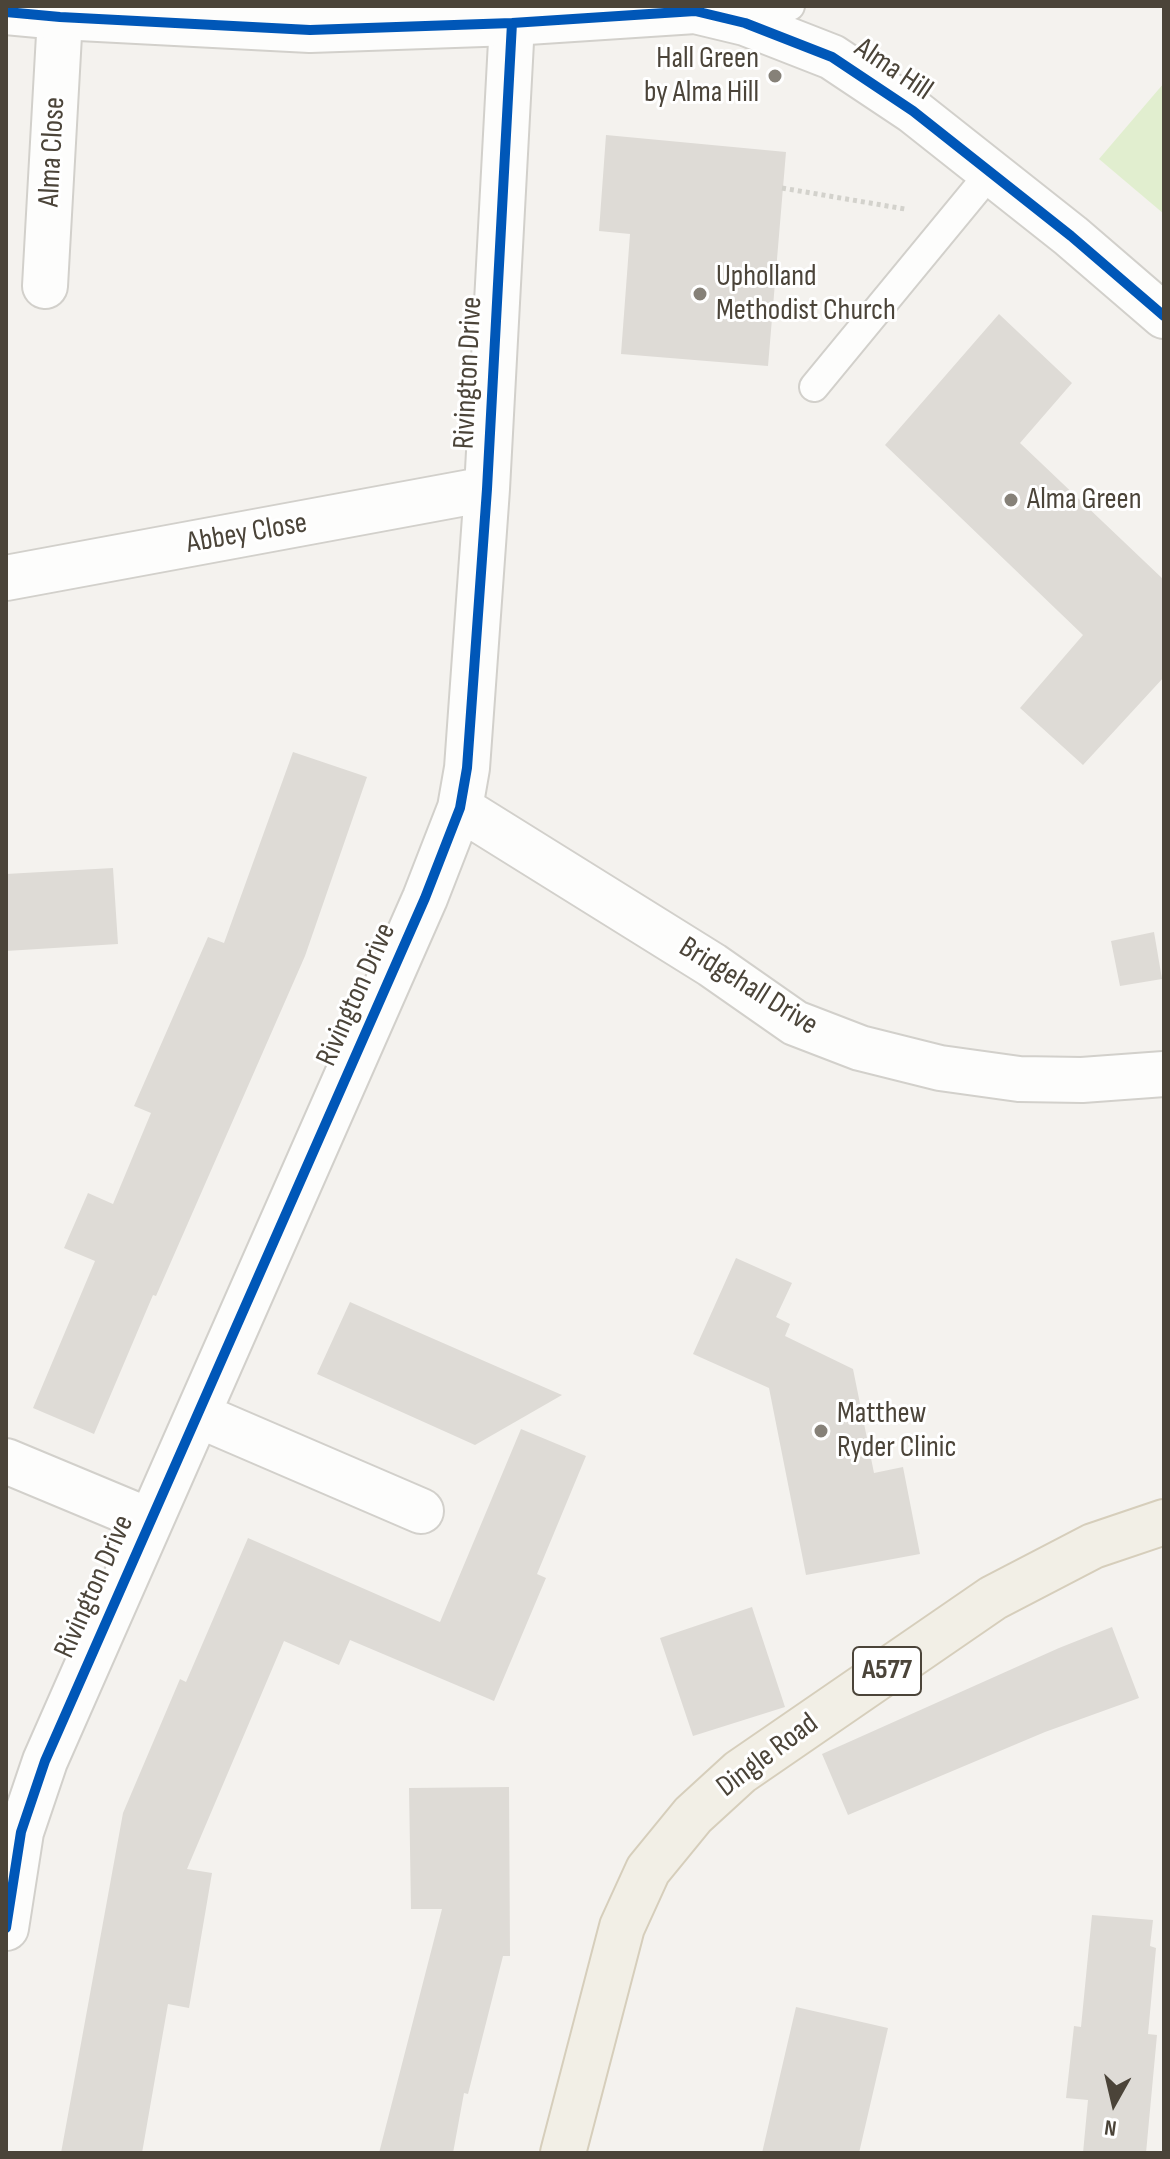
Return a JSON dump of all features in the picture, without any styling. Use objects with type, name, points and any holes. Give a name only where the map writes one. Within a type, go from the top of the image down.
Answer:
[{"type":"main road","name":"Dingle Road","points":[[563,2153],[622,1927],[648,1870],[693,1815],[740,1772],[993,1598],[1093,1546],[1164,1522]]},
{"type":"street","name":"Alma Hill","points":[[6,12],[60,17],[512,23],[695,11],[745,23],[832,57],[913,111],[1071,236],[1164,316]]},
{"type":"street","name":"Alma Close","points":[[45,286],[60,17]]},
{"type":"street","name":"Rivington Drive","points":[[6,1928],[21,1832],[45,1761],[425,898],[460,808],[467,768],[487,489],[512,23]]},
{"type":"street","name":"Abbey Close","points":[[6,578],[487,489]]},
{"type":"street","name":"Bridgehall Drive","points":[[460,808],[712,965],[795,1023],[860,1048],[940,1068],[1019,1079],[1082,1080],[1164,1074]]},
{"type":"street","points":[[198,1415],[422,1509]]},
{"type":"street","points":[[6,1461],[150,1521]]},
{"type":"lane","points":[[745,23],[790,6]]},
{"type":"lane","points":[[814,387],[991,172]]},
{"type":"path","points":[[782,188],[953,217]]},
{"type":"green space","points":[[1164,83],[1164,214],[1099,159]]},
{"type":"building","name":"Upholland Methodist Church","points":[[606,135],[786,152],[768,366],[621,354],[630,234],[599,231]]},
{"type":"building","name":"Alma Green","points":[[999,314],[1072,383],[1020,443],[1164,580],[1164,677],[1083,765],[1020,708],[1083,635],[885,445]]},
{"type":"building","points":[[293,752],[367,777],[305,956],[94,1434],[33,1408],[95,1261],[64,1248],[88,1193],[113,1204],[151,1113],[134,1106],[208,937],[224,943]]},
{"type":"building","points":[[113,868],[118,944],[6,951],[6,874]]},
{"type":"building","points":[[1154,932],[1162,979],[1120,986],[1111,941]]},
{"type":"building","name":"Matthew Ryder Clinic","points":[[736,1258],[792,1283],[776,1317],[790,1324],[785,1336],[853,1369],[874,1473],[903,1467],[920,1554],[806,1575],[769,1388],[693,1354]]},
{"type":"building","points":[[350,1302],[562,1395],[475,1445],[317,1374]]},
{"type":"building","points":[[521,1429],[586,1456],[537,1574],[546,1578],[494,1701],[350,1640],[339,1665],[284,1641],[187,1869],[212,1873],[189,2008],[168,2004],[142,2153],[61,2153],[123,1813],[180,1679],[186,1682],[248,1538],[440,1622]]},
{"type":"building","points":[[752,1607],[785,1707],[693,1736],[660,1638]]},
{"type":"building","points":[[1112,1627],[1139,1698],[1045,1732],[848,1815],[822,1754]]},
{"type":"building","points":[[509,1787],[510,1956],[503,1956],[468,2094],[464,2093],[453,2153],[379,2153],[442,1909],[411,1909],[409,1788]]},
{"type":"building","points":[[1092,1915],[1153,1920],[1150,1946],[1156,1948],[1148,2034],[1157,2035],[1146,2153],[1083,2153],[1088,2100],[1066,2098],[1074,2026],[1081,2027]]},
{"type":"building","points":[[796,2007],[888,2028],[859,2153],[762,2153]]},
{"type":"cycle path","points":[[6,12],[310,30],[512,23],[695,11],[745,23],[832,57],[913,111],[1071,236],[1164,316]]},
{"type":"cycle path","points":[[6,1928],[21,1832],[45,1761],[425,898],[460,808],[467,768],[487,489],[512,23]]},
{"type":"place","name":"Hall Green by Alma Hill","points":[[775,76]]},
{"type":"place","name":"Upholland Methodist Church","points":[[700,294]]},
{"type":"place","name":"Alma Green","points":[[1011,500]]},
{"type":"place","name":"Matthew Ryder Clinic","points":[[821,1431]]}]
